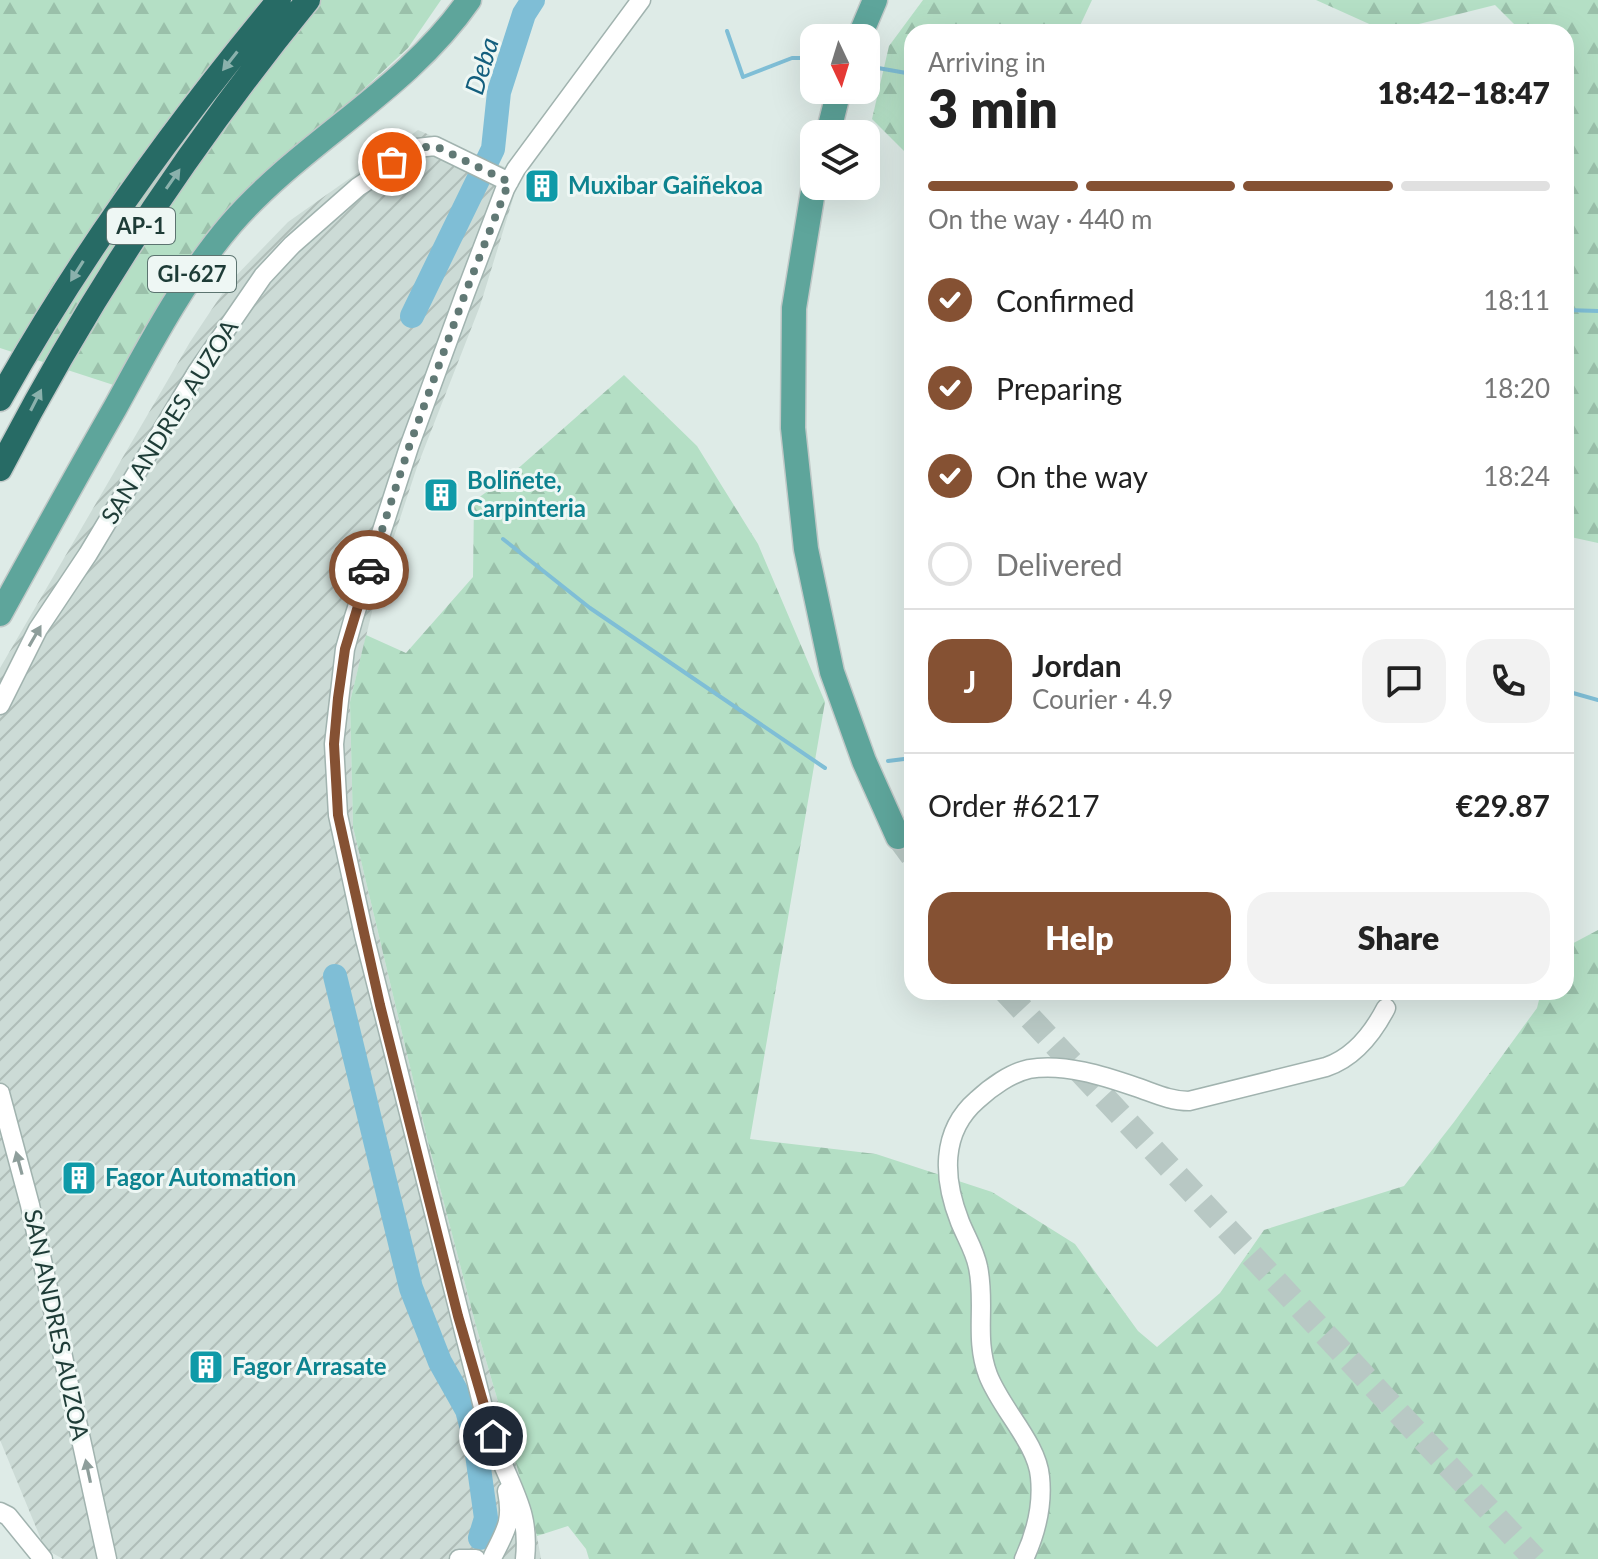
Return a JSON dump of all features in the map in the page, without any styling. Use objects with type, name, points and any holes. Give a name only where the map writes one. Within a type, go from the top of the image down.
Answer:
[{"type":"highway","name":"AP-1","points":[[0,399],[83,262],[144,173],[279,0]]},
{"type":"highway","name":"AP-1","points":[[0,469],[46,379],[106,278],[168,184],[308,0]]},
{"type":"main road","name":"GI-627","points":[[0,614],[150,344],[188,280],[210,250],[256,198],[412,67],[469,0]]},
{"type":"main road","points":[[865,24],[875,0]]},
{"type":"main road","points":[[812,200],[794,308],[793,428],[806,549],[832,672],[864,761],[898,837]]},
{"type":"street","points":[[525,1559],[527,1540],[524,1513],[483,1407],[364,935],[338,815],[334,744],[345,649],[409,447],[465,294],[494,174],[641,0]]},
{"type":"street","name":"SAN ANDRES AUZOA","points":[[0,705],[38,629],[96,542],[197,372],[263,276],[358,187],[417,148],[435,146],[494,174]]},
{"type":"street","points":[[1024,1559],[1036,1532],[1040,1477],[1033,1451],[998,1397],[980,1348],[978,1263],[953,1201],[949,1178],[950,1139],[961,1116],[992,1088],[1028,1069],[1073,1070],[1110,1078],[1168,1098],[1189,1101],[1326,1067],[1337,1063],[1372,1033],[1386,1008]]},
{"type":"street","name":"SAN ANDRES AUZOA","points":[[0,1093],[30,1205],[107,1559]]},
{"type":"street","points":[[459,1559],[490,1558],[508,1527],[511,1511],[503,1465]]},
{"type":"street","points":[[0,1512],[8,1516],[43,1559]]},
{"type":"shaded area","points":[[418,130],[507,168],[516,189],[480,306],[417,467],[380,579],[350,702],[353,827],[427,1138],[541,1559],[63,1559],[45,1549],[0,1440],[0,668],[190,342],[230,282],[288,222]]},
{"type":"green space","points":[[0,0],[441,0],[408,48],[210,234],[135,392],[0,348]]},
{"type":"green space","points":[[923,0],[1092,0],[1081,24],[905,24]]},
{"type":"green space","points":[[1316,0],[1598,0],[1598,543],[1574,538],[1574,24],[1514,24],[1495,5],[1419,24],[1369,24]]},
{"type":"green space","points":[[904,26],[904,151],[880,127],[880,120],[872,119],[875,104],[880,104],[880,85],[889,46]]},
{"type":"green space","points":[[624,375],[697,446],[758,544],[825,702],[750,1139],[876,1154],[992,1192],[1075,1244],[1138,1331],[1157,1347],[1220,1293],[1264,1230],[1404,1186],[1537,1008],[1539,1000],[1574,1000],[1574,943],[1598,930],[1598,1559],[589,1559],[586,1549],[568,1526],[537,1536],[476,1326],[427,1138],[353,827],[350,702],[366,635],[406,653],[473,577],[474,501],[514,472]]},
{"type":"waterway","name":"Deba","points":[[412,316],[493,149],[499,92],[524,14],[533,0]]},
{"type":"waterway","points":[[727,31],[743,77],[792,58],[800,58]]},
{"type":"waterway","points":[[880,68],[904,73]]},
{"type":"waterway","points":[[1574,310],[1598,311]]},
{"type":"waterway","points":[[503,539],[590,608],[825,768]]},
{"type":"waterway","points":[[1574,693],[1598,700]]},
{"type":"waterway","points":[[888,761],[904,759]]},
{"type":"waterway","points":[[335,976],[411,1288],[440,1362],[467,1410],[475,1440],[486,1518],[480,1538]]},
{"type":"tunnel","points":[[898,837],[904,845]]},
{"type":"tunnel","points":[[1013,1000],[1535,1559]]},
{"type":"way so far","points":[[369,570],[409,447],[509,182],[435,146],[417,148],[392,162]]},
{"type":"place","name":"Muxibar Gaiñekoa","points":[[542,186]]},
{"type":"place","name":"Boliñete, Carpinteria","points":[[441,495]]},
{"type":"place","name":"Fagor Automation","points":[[79,1178]]},
{"type":"place","name":"Fagor Arrasate","points":[[206,1367]]},
{"type":"route","points":[[369,570],[345,649],[338,698],[334,744],[338,815],[380,1005],[458,1316],[493,1436]]}]
